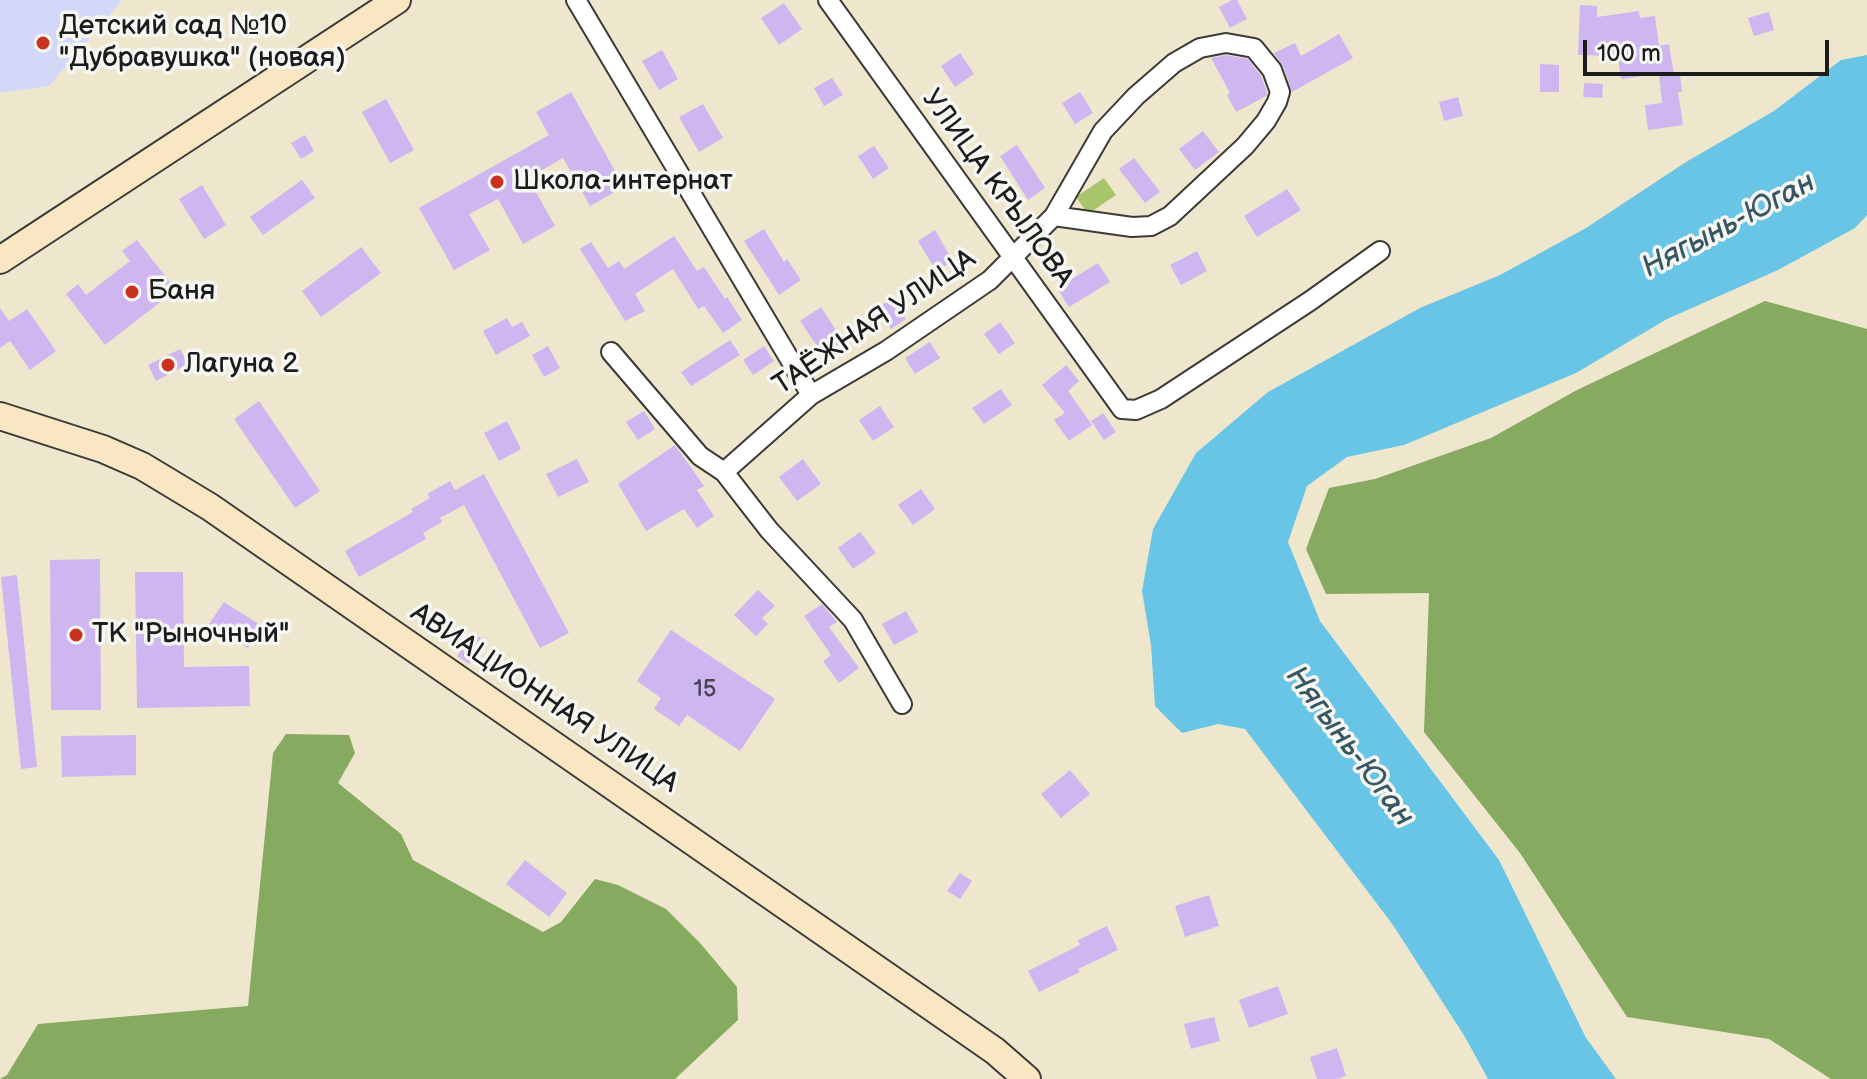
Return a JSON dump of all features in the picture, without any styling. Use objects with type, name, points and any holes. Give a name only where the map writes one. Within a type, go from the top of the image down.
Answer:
[{"type":"street","points":[[0,260],[397,0]]},
{"type":"street","points":[[576,0],[811,395]]},
{"type":"street","name":"УЛИЦА КРЫЛОВА","points":[[828,0],[1122,409],[1136,410],[1161,399],[1380,251]]},
{"type":"street","name":"ТАЁЖНАЯ УЛИЦА","points":[[724,472],[811,395],[886,351],[990,280],[1054,216],[1103,131],[1136,96],[1174,63],[1200,48],[1226,43],[1254,48],[1272,70],[1280,92],[1266,121],[1245,146],[1170,216],[1151,226],[1132,227],[1054,216]]},
{"type":"street","points":[[611,352],[700,456],[724,472],[769,530],[853,620],[902,704]]},
{"type":"street","name":"АВИАЦИОННАЯ УЛИЦА","points":[[0,416],[103,449],[142,466],[210,507],[995,1051],[1027,1079]]},
{"type":"shaded area","name":"Детский сад №10 \"Дубравушка\" (новая)","points":[[0,0],[122,0],[49,86],[0,93]]},
{"type":"green space","points":[[1104,178],[1116,195],[1088,214],[1076,197]]},
{"type":"green space","points":[[1765,301],[1867,329],[1867,1079],[1831,1079],[1769,1039],[1627,1017],[1520,853],[1424,732],[1429,593],[1326,594],[1306,549],[1329,488],[1375,479],[1491,438],[1577,390]]},
{"type":"green space","points":[[286,734],[349,735],[355,753],[338,783],[401,834],[413,860],[543,932],[561,922],[595,879],[618,885],[666,909],[737,987],[738,1020],[675,1079],[0,1079],[7,1075],[38,1024],[248,1006],[273,753]]},
{"type":"water","name":"Нягынь-Юган","points":[[1867,55],[1867,215],[1855,228],[1778,270],[1667,319],[1576,373],[1404,445],[1347,457],[1307,486],[1288,542],[1320,621],[1499,860],[1586,1038],[1616,1079],[1488,1079],[1465,1037],[1393,925],[1245,729],[1218,724],[1182,733],[1155,706],[1151,645],[1142,591],[1153,529],[1196,453],[1268,392],[1420,308],[1500,275],[1586,228],[1686,162],[1774,111],[1841,60]]},
{"type":"building","points":[[1237,0],[1247,19],[1230,28],[1219,7]]},
{"type":"building","points":[[784,3],[802,29],[779,45],[761,18]]},
{"type":"building","points":[[1580,5],[1597,6],[1597,17],[1639,11],[1640,18],[1655,16],[1659,46],[1669,44],[1674,75],[1680,75],[1682,92],[1678,92],[1683,125],[1648,130],[1645,105],[1662,103],[1659,74],[1621,79],[1618,56],[1578,55]]},
{"type":"building","points":[[1769,12],[1774,30],[1754,36],[1748,18]]},
{"type":"building","points":[[1339,34],[1353,58],[1292,92],[1283,66],[1274,53],[1295,43],[1301,56]]},
{"type":"building","points":[[662,50],[678,79],[659,90],[642,61]]},
{"type":"building","points":[[960,53],[974,74],[955,87],[941,66]]},
{"type":"building","points":[[1226,55],[1248,59],[1261,76],[1267,92],[1266,96],[1236,112],[1227,95],[1230,93],[1211,58]]},
{"type":"building","points":[[1540,64],[1559,65],[1559,92],[1540,92]]},
{"type":"building","points":[[832,78],[843,95],[824,106],[814,88]]},
{"type":"building","points":[[1584,83],[1603,84],[1602,98],[1583,97]]},
{"type":"building","name":"Школа-интернат","points":[[571,92],[624,187],[590,206],[563,158],[528,178],[555,226],[523,244],[498,199],[469,214],[490,250],[454,270],[419,208],[549,135],[536,112]]},
{"type":"building","points":[[1080,92],[1093,113],[1075,124],[1062,103]]},
{"type":"building","points":[[1458,97],[1463,116],[1444,121],[1439,102]]},
{"type":"building","points":[[386,99],[414,150],[390,163],[362,112]]},
{"type":"building","points":[[703,104],[723,138],[699,152],[679,117]]},
{"type":"building","points":[[1203,131],[1219,152],[1195,170],[1179,149]]},
{"type":"building","points":[[305,135],[314,151],[301,159],[291,143]]},
{"type":"building","points":[[1017,145],[1045,188],[1028,200],[1000,156]]},
{"type":"building","points":[[874,146],[889,168],[873,179],[858,156]]},
{"type":"building","points":[[1134,158],[1160,192],[1145,203],[1119,169]]},
{"type":"building","points":[[302,180],[315,198],[263,235],[250,217]]},
{"type":"building","points":[[202,185],[226,225],[204,239],[179,199]]},
{"type":"building","points":[[1287,189],[1301,210],[1257,237],[1244,216]]},
{"type":"building","points":[[764,229],[784,262],[787,259],[801,280],[779,295],[744,241]]},
{"type":"building","points":[[935,230],[953,261],[936,271],[918,241]]},
{"type":"building","points":[[674,236],[697,271],[704,267],[742,320],[723,333],[704,306],[698,309],[673,269],[635,294],[645,311],[625,321],[580,249],[591,242],[608,268],[619,261],[624,269]]},
{"type":"building","name":"Баня","points":[[137,240],[176,290],[105,345],[66,294],[78,284],[86,295],[130,261],[122,251]]},
{"type":"building","points":[[361,247],[381,273],[321,317],[302,291]]},
{"type":"building","points":[[1197,251],[1207,271],[1181,285],[1170,265]]},
{"type":"building","points":[[1098,263],[1110,282],[1069,307],[1057,288]]},
{"type":"building","points":[[893,298],[906,319],[891,329],[877,308]]},
{"type":"building","points":[[821,307],[843,341],[823,355],[800,321]]},
{"type":"building","points":[[0,308],[9,321],[27,309],[56,351],[30,370],[10,341],[0,348]]},
{"type":"building","points":[[507,318],[512,327],[522,322],[530,336],[496,355],[483,331]]},
{"type":"building","points":[[1000,322],[1015,343],[999,354],[984,334]]},
{"type":"building","points":[[730,340],[740,355],[691,386],[681,372]]},
{"type":"building","points":[[930,342],[940,358],[915,374],[905,358]]},
{"type":"building","points":[[548,346],[560,368],[544,377],[532,355]]},
{"type":"building","points":[[764,346],[774,361],[753,375],[743,360]]},
{"type":"building","name":"Лагуна 2","points":[[180,349],[188,364],[156,381],[148,365]]},
{"type":"building","points":[[1066,365],[1079,381],[1068,391],[1092,425],[1069,441],[1054,420],[1065,413],[1042,385]]},
{"type":"building","points":[[1001,389],[1012,405],[984,424],[972,408]]},
{"type":"building","points":[[259,401],[320,491],[295,508],[234,419]]},
{"type":"building","points":[[880,406],[894,427],[873,441],[859,420]]},
{"type":"building","points":[[644,411],[655,429],[638,440],[626,422]]},
{"type":"building","points":[[1103,413],[1116,432],[1104,440],[1091,421]]},
{"type":"building","points":[[507,421],[521,449],[499,461],[484,433]]},
{"type":"building","points":[[675,445],[704,486],[697,490],[714,516],[697,528],[684,509],[646,531],[618,484]]},
{"type":"building","points":[[577,459],[589,482],[558,497],[546,474]]},
{"type":"building","points":[[803,459],[821,484],[797,501],[779,477]]},
{"type":"building","points":[[484,474],[569,633],[540,648],[464,505],[440,518],[442,522],[423,533],[426,539],[359,577],[345,551],[413,512],[411,509],[430,498],[427,494],[450,481],[455,490]]},
{"type":"building","points":[[921,489],[935,509],[913,525],[898,505]]},
{"type":"building","points":[[860,532],[876,553],[853,569],[838,548]]},
{"type":"building","name":"ТК \"Рыночный\"","points":[[100,559],[101,710],[51,710],[50,560]]},
{"type":"building","points":[[135,572],[183,572],[184,667],[249,666],[250,706],[137,708]]},
{"type":"building","points":[[17,575],[37,767],[21,769],[1,577]]},
{"type":"building","points":[[758,590],[775,606],[762,618],[768,624],[756,636],[734,615]]},
{"type":"building","points":[[224,602],[262,626],[248,648],[209,624]]},
{"type":"building","points":[[822,604],[837,622],[829,627],[859,668],[839,683],[823,661],[831,655],[804,616]]},
{"type":"building","points":[[906,611],[918,632],[894,645],[882,624]]},
{"type":"building","points":[[671,630],[775,699],[740,751],[687,715],[679,726],[654,709],[661,698],[637,681]]},
{"type":"building","points":[[473,633],[485,641],[469,664],[457,656]]},
{"type":"building","points":[[136,735],[136,775],[62,777],[61,736]]},
{"type":"building","points":[[1070,770],[1090,794],[1061,818],[1041,794]]},
{"type":"building","points":[[525,860],[567,893],[549,917],[506,884]]},
{"type":"building","points":[[960,873],[972,881],[960,899],[947,891]]},
{"type":"building","points":[[1209,895],[1219,926],[1185,937],[1175,906]]},
{"type":"building","points":[[1107,926],[1118,950],[1039,992],[1028,971],[1080,945],[1078,940]]},
{"type":"building","points":[[1278,986],[1288,1014],[1249,1028],[1239,1000]]},
{"type":"building","points":[[1214,1017],[1220,1041],[1191,1049],[1184,1024]]},
{"type":"building","points":[[1337,1048],[1346,1076],[1317,1079],[1310,1057]]},
{"type":"place","name":"Детский сад №10 \"Дубравушка\" (новая)","points":[[43,43]]},
{"type":"place","name":"Школа-интернат","points":[[497,182]]},
{"type":"place","name":"Баня","points":[[132,292]]},
{"type":"place","name":"Лагуна 2","points":[[168,365]]},
{"type":"place","name":"ТК \"Рыночный\"","points":[[76,635]]}]
